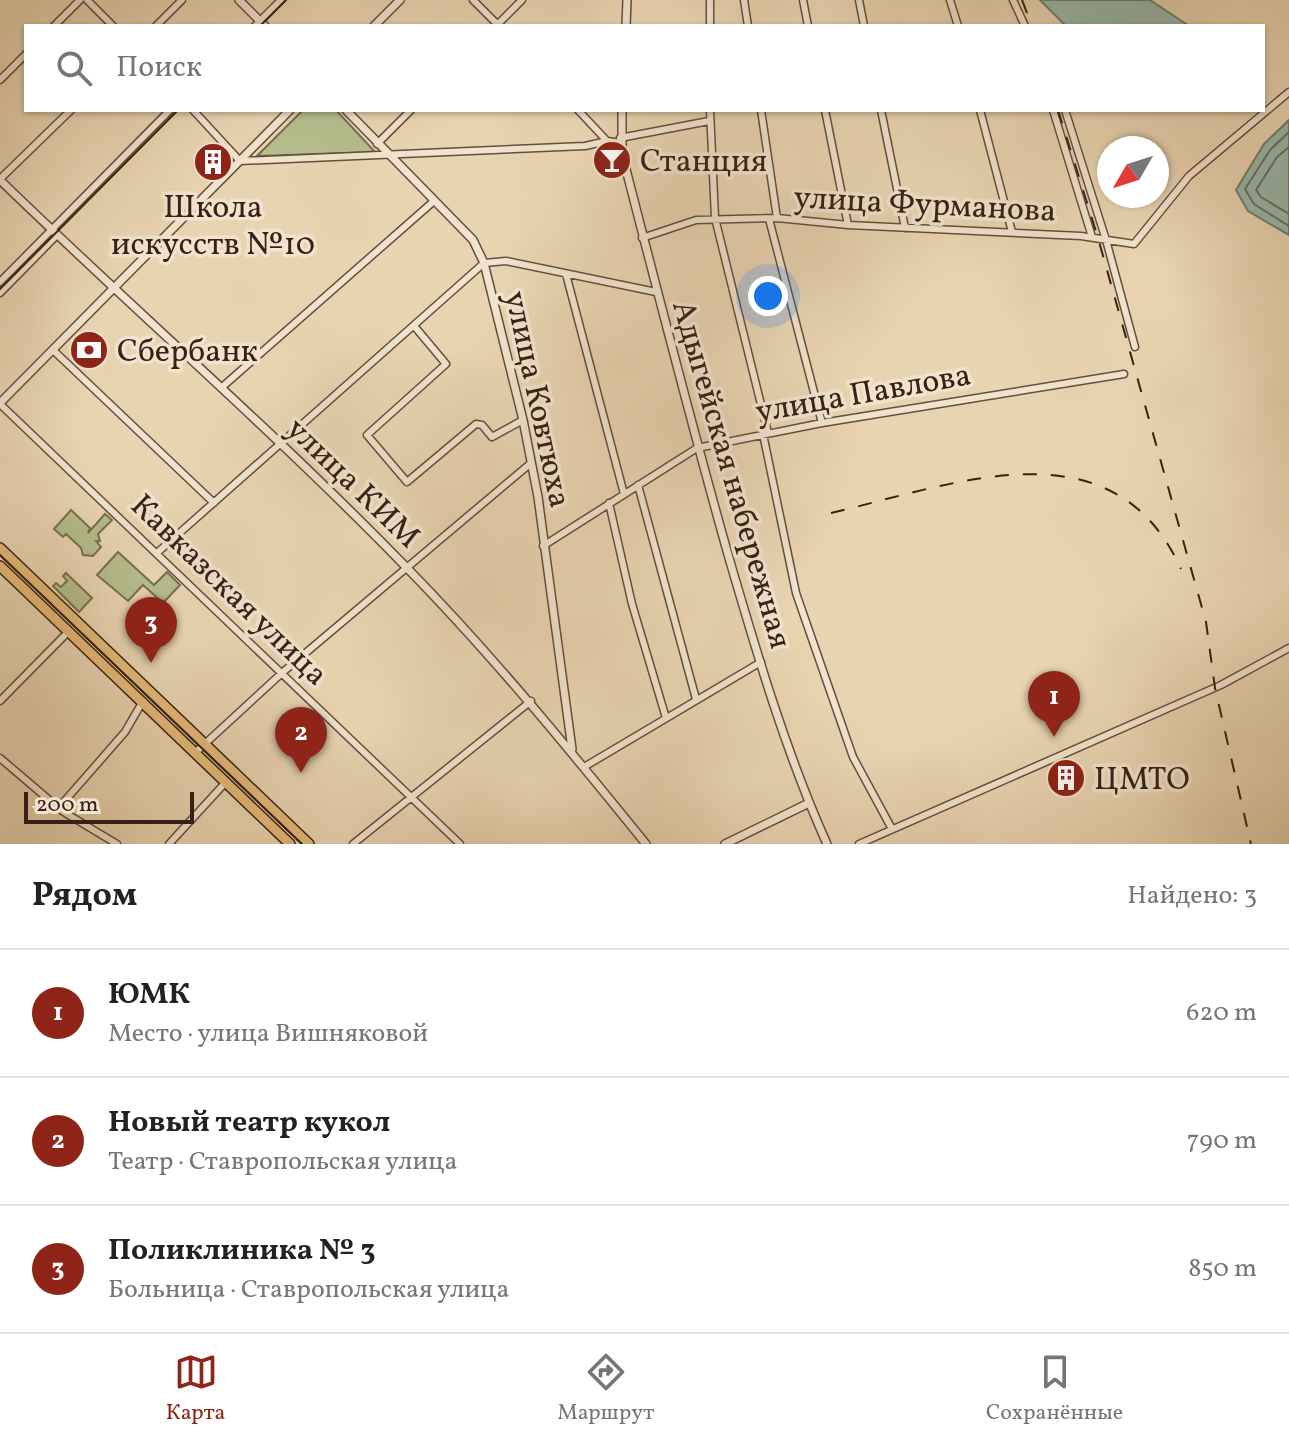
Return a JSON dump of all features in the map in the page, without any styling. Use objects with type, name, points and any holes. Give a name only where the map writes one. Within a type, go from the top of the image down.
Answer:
[{"type":"main road","points":[[0,548],[206,742],[309,844]]},
{"type":"main road","points":[[0,566],[290,844]]},
{"type":"street","points":[[56,24],[80,0]]},
{"type":"street","points":[[87,0],[111,24]]},
{"type":"street","points":[[158,24],[182,0]]},
{"type":"street","points":[[239,0],[260,24],[281,0]]},
{"type":"street","points":[[376,24],[400,0]]},
{"type":"street","points":[[473,0],[495,24]]},
{"type":"street","points":[[499,24],[522,0]]},
{"type":"street","points":[[626,24],[627,0]]},
{"type":"street","points":[[710,0],[710,24]]},
{"type":"street","points":[[744,0],[748,24]]},
{"type":"street","points":[[803,0],[808,24]]},
{"type":"street","points":[[859,0],[864,24]]},
{"type":"street","points":[[950,0],[957,24]]},
{"type":"street","points":[[1013,0],[1024,24]]},
{"type":"street","points":[[0,80],[24,56]]},
{"type":"street","name":"улица Фурманова","points":[[642,238],[715,218],[773,218],[848,225],[1092,237],[1134,244],[1189,176],[1289,92]]},
{"type":"street","points":[[0,180],[69,112]]},
{"type":"street","points":[[0,293],[168,112]]},
{"type":"street","points":[[195,112],[240,161],[585,146],[603,142]]},
{"type":"street","points":[[0,404],[288,112]]},
{"type":"street","name":"улица Ковтюха","points":[[348,112],[473,240],[484,263],[531,463],[572,752]]},
{"type":"street","points":[[377,144],[409,112]]},
{"type":"street","points":[[580,112],[607,141],[621,141],[709,121]]},
{"type":"street","name":"Адыгейская набережная","points":[[622,112],[621,141],[642,238],[697,448],[761,662],[809,803],[827,844]]},
{"type":"street","points":[[710,112],[715,218],[766,434],[796,593],[853,757],[892,829]]},
{"type":"street","points":[[761,112],[773,218],[822,423]]},
{"type":"street","points":[[825,112],[848,225]]},
{"type":"street","points":[[881,112],[905,228]]},
{"type":"street","points":[[981,112],[1012,232]]},
{"type":"street","points":[[1054,112],[1092,237]]},
{"type":"street","points":[[1066,112],[1106,240],[1135,347]]},
{"type":"street","name":"улица КИМ","points":[[0,180],[282,444],[408,568],[531,701],[646,844]]},
{"type":"street","points":[[221,388],[434,201]]},
{"type":"street","points":[[0,282],[54,232]]},
{"type":"street","points":[[158,552],[484,263],[506,261],[656,292]]},
{"type":"street","points":[[566,274],[624,494]]},
{"type":"street","points":[[415,327],[446,364],[367,435],[407,482],[476,424],[482,425],[492,437],[523,420]]},
{"type":"street","points":[[53,350],[214,503]]},
{"type":"street","name":"улица Павлова","points":[[543,546],[697,448],[822,423],[1124,374]]},
{"type":"street","name":"Кавказская улица","points":[[0,404],[460,844]]},
{"type":"street","points":[[196,752],[283,672],[531,463]]},
{"type":"street","points":[[638,485],[696,699]]},
{"type":"street","points":[[609,503],[632,604],[666,718]]},
{"type":"street","points":[[0,701],[69,631]]},
{"type":"street","points":[[859,844],[1221,685],[1289,648]]},
{"type":"street","points":[[584,767],[761,662]]},
{"type":"street","points":[[62,811],[62,804],[72,788],[125,732],[143,701]]},
{"type":"street","points":[[353,844],[531,701]]},
{"type":"street","points":[[0,758],[62,811],[117,844]]},
{"type":"street","points":[[169,844],[226,781]]},
{"type":"street","points":[[725,844],[809,803]]},
{"type":"green space","points":[[301,112],[338,112],[375,152],[257,156]]},
{"type":"green space","points":[[71,510],[90,528],[88,533],[105,514],[112,520],[98,534],[100,541],[96,541],[101,547],[93,556],[83,555],[81,548],[66,534],[63,537],[54,529]]},
{"type":"green space","points":[[118,552],[154,585],[167,572],[180,585],[163,603],[143,585],[128,601],[97,575]]},
{"type":"green space","points":[[66,573],[92,598],[79,612],[53,586],[56,583],[61,587],[67,581],[63,576]]},
{"type":"water","points":[[1040,0],[1150,0],[1186,24],[1064,24]]},
{"type":"water","points":[[1289,120],[1289,235],[1248,211],[1236,190],[1264,144]]},
{"type":"tram line","points":[[262,24],[286,0]]},
{"type":"tram line","points":[[0,289],[176,112]]},
{"type":"tram line","points":[[0,555],[302,844]]},
{"type":"railway","points":[[1022,0],[1031,24]]},
{"type":"railway","points":[[1059,112],[1098,238],[1206,622],[1215,688],[1251,844]]},
{"type":"railway","points":[[831,513],[977,479],[1026,474],[1072,478],[1115,493],[1151,522],[1181,569]]},
{"type":"place","name":"Станция","points":[[612,160]]},
{"type":"place","name":"Школа искусств №10","points":[[213,162]]},
{"type":"place","name":"Сбербанк","points":[[89,350]]},
{"type":"place","name":"Поликлиника № 3","points":[[151,663]]},
{"type":"place","name":"ЮМК","points":[[1054,737]]},
{"type":"place","name":"Новый театр кукол","points":[[301,773]]},
{"type":"place","name":"ЦМТО","points":[[1066,778]]}]
